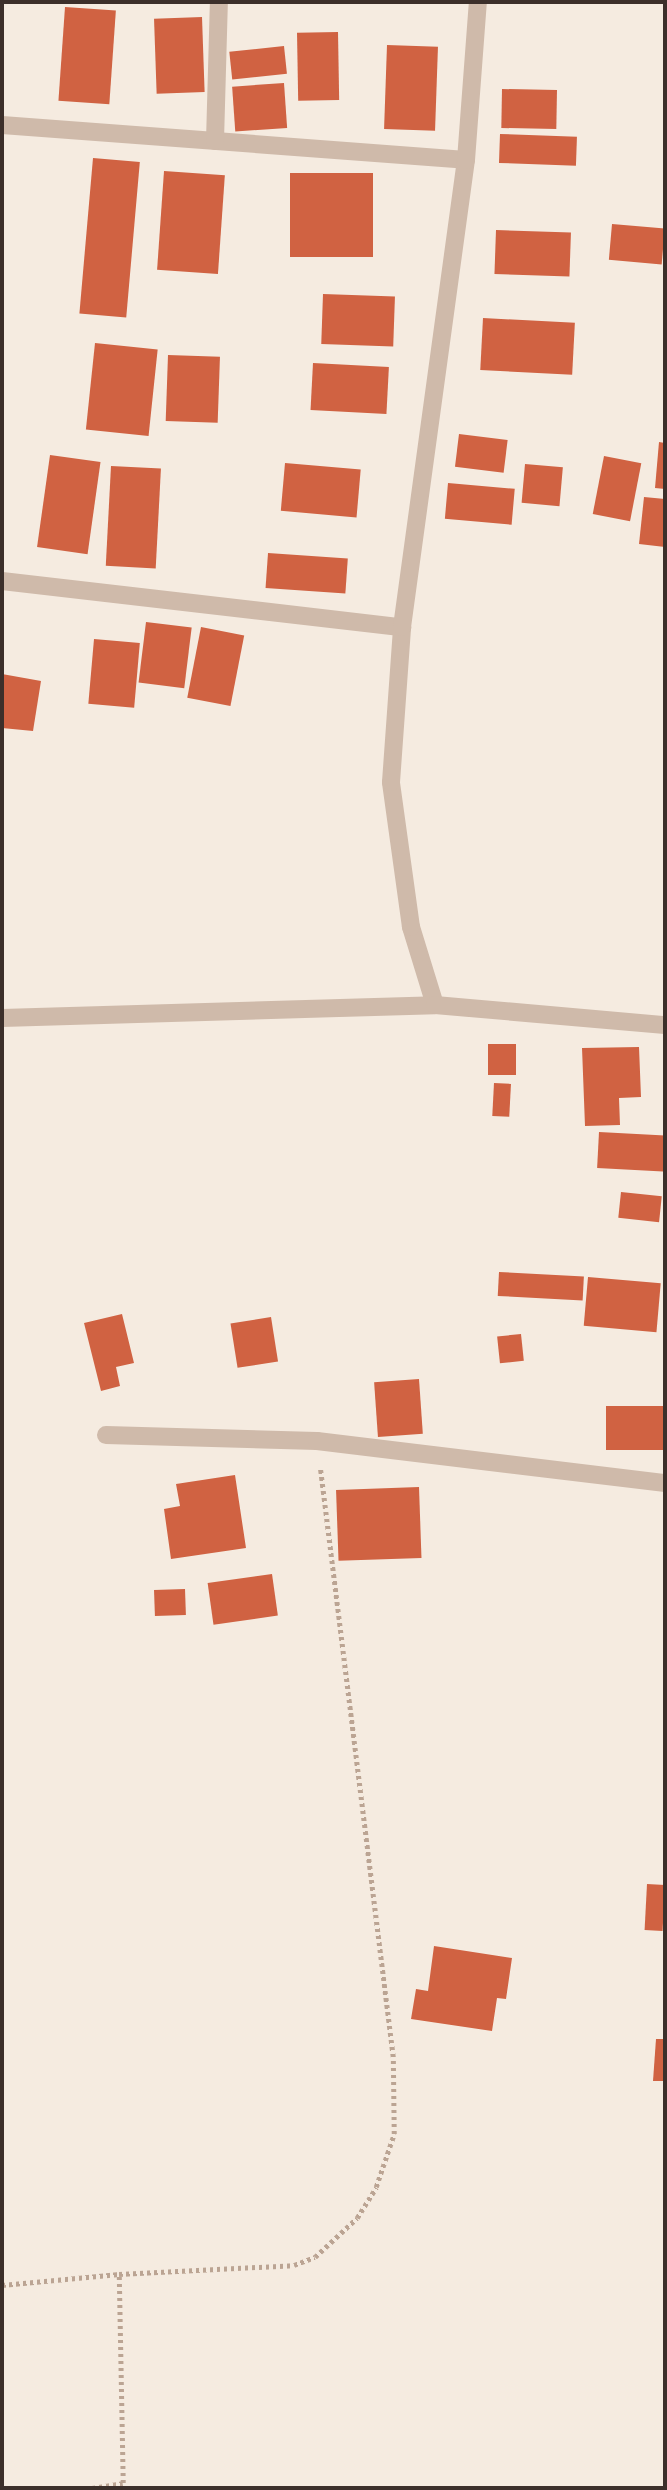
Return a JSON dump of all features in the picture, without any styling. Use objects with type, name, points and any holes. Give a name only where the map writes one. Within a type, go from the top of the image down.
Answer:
[{"type":"street","points":[[215,141],[219,2]]},
{"type":"street","points":[[435,1005],[411,927],[391,782],[402,627],[466,160],[478,2]]},
{"type":"street","points":[[2,125],[466,160]]},
{"type":"street","points":[[2,581],[402,627]]},
{"type":"street","points":[[2,1018],[435,1005],[665,1025]]},
{"type":"street","points":[[106,1435],[317,1441],[665,1483]]},
{"type":"path","points":[[2,2285],[119,2274],[294,2265],[315,2257],[358,2218],[376,2187],[394,2134],[393,2056],[317,1441]]},
{"type":"path","points":[[92,2488],[123,2483],[119,2274]]},
{"type":"building","points":[[65,7],[116,11],[109,104],[58,101]]},
{"type":"building","points":[[202,17],[205,92],[157,94],[154,19]]},
{"type":"building","points":[[338,32],[339,100],[298,101],[297,33]]},
{"type":"building","points":[[387,45],[438,47],[435,131],[384,129]]},
{"type":"building","points":[[284,46],[287,74],[232,80],[229,52]]},
{"type":"building","points":[[284,83],[287,128],[235,132],[232,87]]},
{"type":"building","points":[[502,89],[557,90],[556,129],[501,128]]},
{"type":"building","points":[[500,134],[577,137],[576,166],[499,163]]},
{"type":"building","points":[[93,158],[140,162],[126,318],[79,313]]},
{"type":"building","points":[[164,171],[225,175],[218,274],[157,270]]},
{"type":"building","points":[[290,173],[373,173],[373,257],[290,257]]},
{"type":"building","points":[[612,224],[665,229],[662,264],[609,260]]},
{"type":"building","points":[[496,230],[571,233],[569,277],[494,274]]},
{"type":"building","points":[[323,294],[395,297],[393,346],[321,344]]},
{"type":"building","points":[[483,318],[575,323],[572,375],[480,370]]},
{"type":"building","points":[[95,343],[158,350],[149,436],[86,430]]},
{"type":"building","points":[[168,355],[220,357],[218,423],[166,421]]},
{"type":"building","points":[[313,363],[389,367],[386,414],[311,410]]},
{"type":"building","points":[[459,434],[508,440],[504,473],[455,467]]},
{"type":"building","points":[[659,442],[665,443],[665,489],[655,488]]},
{"type":"building","points":[[50,455],[101,462],[88,554],[37,547]]},
{"type":"building","points":[[604,456],[641,463],[630,521],[593,514]]},
{"type":"building","points":[[285,463],[361,470],[357,517],[281,511]]},
{"type":"building","points":[[525,464],[563,467],[559,506],[522,503]]},
{"type":"building","points":[[111,466],[161,469],[156,568],[106,566]]},
{"type":"building","points":[[448,483],[515,489],[512,525],[445,519]]},
{"type":"building","points":[[644,497],[665,499],[665,547],[639,544]]},
{"type":"building","points":[[268,553],[348,559],[345,593],[266,588]]},
{"type":"building","points":[[146,622],[192,628],[184,688],[139,683]]},
{"type":"building","points":[[201,627],[244,635],[230,706],[187,698]]},
{"type":"building","points":[[94,639],[140,643],[134,708],[88,704]]},
{"type":"building","points":[[2,674],[41,681],[33,731],[2,728]]},
{"type":"building","points":[[488,1044],[516,1044],[516,1075],[488,1075]]},
{"type":"building","points":[[639,1047],[641,1097],[619,1098],[620,1125],[585,1126],[582,1048]]},
{"type":"building","points":[[494,1083],[511,1084],[509,1117],[492,1116]]},
{"type":"building","points":[[599,1132],[665,1135],[663,1171],[597,1168]]},
{"type":"building","points":[[621,1192],[662,1196],[659,1222],[618,1218]]},
{"type":"building","points":[[499,1272],[584,1276],[583,1300],[498,1296]]},
{"type":"building","points":[[588,1277],[661,1283],[656,1332],[584,1326]]},
{"type":"building","points":[[122,1314],[134,1363],[116,1367],[120,1386],[101,1391],[84,1323]]},
{"type":"building","points":[[271,1317],[278,1361],[238,1368],[231,1323]]},
{"type":"building","points":[[521,1334],[524,1361],[500,1363],[497,1337]]},
{"type":"building","points":[[419,1379],[423,1434],[378,1437],[374,1382]]},
{"type":"building","points":[[606,1406],[665,1406],[665,1450],[606,1450]]},
{"type":"building","points":[[235,1475],[246,1548],[171,1559],[164,1509],[180,1506],[176,1484]]},
{"type":"building","points":[[419,1487],[421,1558],[339,1561],[336,1490]]},
{"type":"building","points":[[272,1574],[278,1616],[213,1625],[208,1583]]},
{"type":"building","points":[[185,1589],[186,1615],[155,1616],[154,1590]]},
{"type":"building","points":[[647,1884],[665,1885],[663,1931],[645,1930]]},
{"type":"building","points":[[434,1946],[512,1958],[506,1999],[497,1998],[492,2031],[411,2019],[416,1989],[428,1991]]},
{"type":"building","points":[[656,2039],[665,2039],[665,2081],[653,2081]]}]
